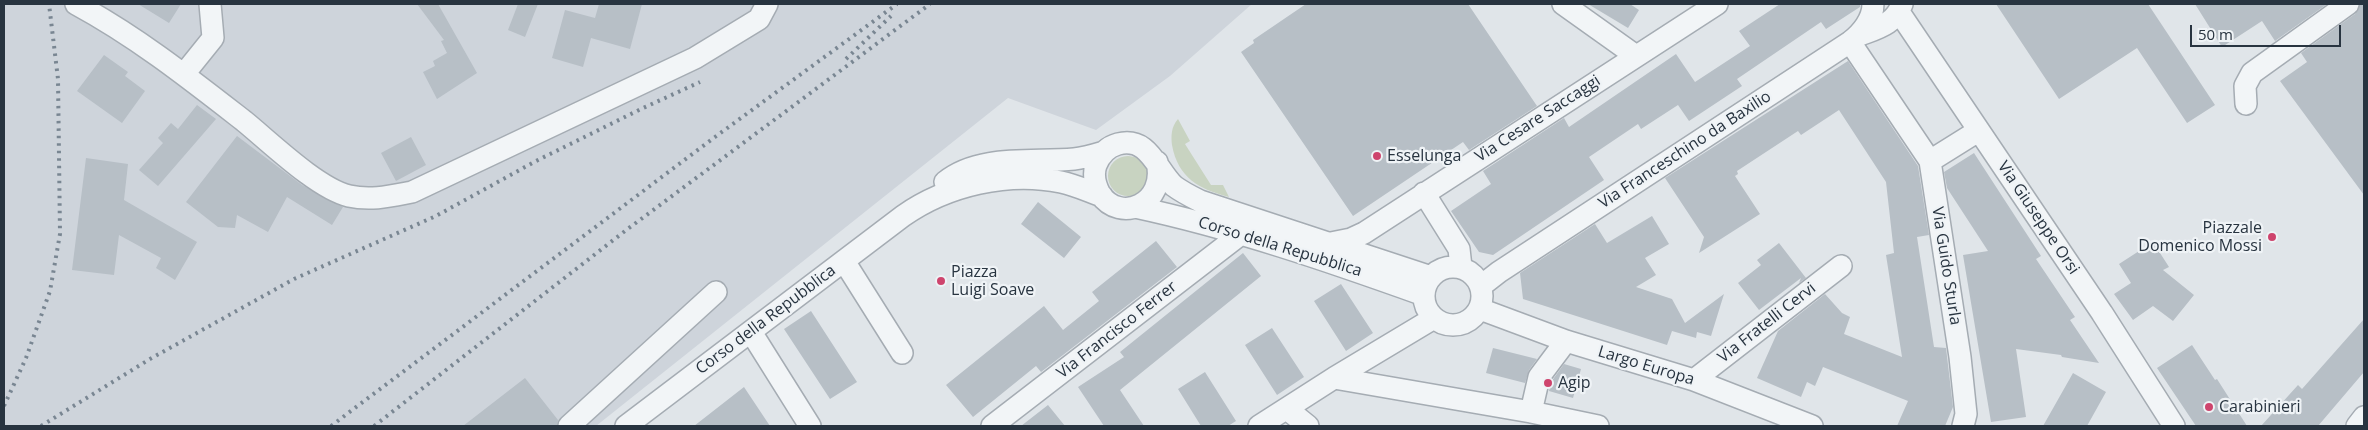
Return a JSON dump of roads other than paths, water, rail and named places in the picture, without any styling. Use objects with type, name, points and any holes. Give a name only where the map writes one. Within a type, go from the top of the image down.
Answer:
[{"type":"street","points":[[76,4],[141,44],[184,74],[318,180],[347,195],[374,199],[412,192],[695,58],[759,19],[767,4]]},
{"type":"street","points":[[184,74],[213,38],[210,4]]},
{"type":"street","name":"Via Cesare Saccaggi","points":[[1330,243],[1351,239],[1364,233],[1716,4]]},
{"type":"street","name":"Via Franceschino da Baxilio","points":[[1481,286],[1499,272],[1855,39],[1873,12],[1873,4]]},
{"type":"street","points":[[2246,104],[2245,86],[2252,73],[2348,4]]},
{"type":"street","points":[[1577,8],[1636,56]]},
{"type":"street","points":[[1901,8],[1889,24],[1855,39],[1930,161],[1978,131]]},
{"type":"street","name":"Via Giuseppe Orsi","points":[[1901,8],[1978,131],[2102,313],[2174,426]]},
{"type":"street","points":[[1134,143],[1152,154],[1157,162],[1160,173],[1158,185],[1153,195],[1135,207],[1117,206],[1102,196],[1097,188],[1095,168],[1104,152],[1114,145],[1134,143]]},
{"type":"street","name":"Corso della Repubblica","points":[[626,426],[906,214],[948,179],[966,171],[1012,162],[1080,158],[1104,152]]},
{"type":"street","name":"Via Guido Sturla","points":[[1930,161],[1960,357],[1966,414],[1962,426]]},
{"type":"street","name":"Corso della Repubblica","points":[[1157,162],[1175,186],[1200,202],[1330,243],[1427,286]]},
{"type":"street","name":"Corso della Repubblica","points":[[906,214],[938,195],[984,183],[1026,180],[1060,182],[1102,196]]},
{"type":"street","points":[[1424,193],[1459,248],[1461,267]]},
{"type":"street","name":"Corso della Repubblica","points":[[1135,207],[1187,218],[1342,265],[1427,286]]},
{"type":"street","name":"Via Francisco Ferrer","points":[[992,426],[1241,234]]},
{"type":"street","points":[[844,261],[902,353]]},
{"type":"street","name":"Via Fratelli Cervi","points":[[1694,380],[1840,266]]},
{"type":"street","points":[[1461,267],[1477,278],[1481,286],[1482,302],[1480,309],[1467,322],[1459,325],[1450,325],[1434,318],[1428,312],[1427,286],[1444,268],[1461,267]]},
{"type":"street","points":[[569,426],[716,292]]},
{"type":"street","name":"Largo Europa","points":[[1480,309],[1566,341],[1694,380],[1812,426]]},
{"type":"street","points":[[1258,426],[1434,318]]},
{"type":"street","points":[[751,332],[810,426]]},
{"type":"street","points":[[1531,412],[1539,377],[1566,341]]},
{"type":"street","points":[[1334,378],[1531,412],[1598,426]]},
{"type":"street","points":[[1286,408],[1308,426]]},
{"type":"railway","points":[[4,406],[26,358],[50,291],[60,234],[58,79],[49,4]]},
{"type":"railway","points":[[331,426],[715,137],[897,4]]},
{"type":"railway","points":[[374,426],[625,231],[930,4]]},
{"type":"railway","points":[[846,59],[891,16]]},
{"type":"railway","points":[[41,426],[150,359],[294,279],[436,216],[536,161],[700,82]]},
{"type":"place","name":"Esselunga","points":[[1377,156]]},
{"type":"place","name":"Piazzale Domenico Mossi","points":[[2272,237]]},
{"type":"place","name":"Piazza Luigi Soave","points":[[941,281]]},
{"type":"place","name":"Agip","points":[[1548,383]]},
{"type":"place","name":"Carabinieri","points":[[2209,407]]}]
